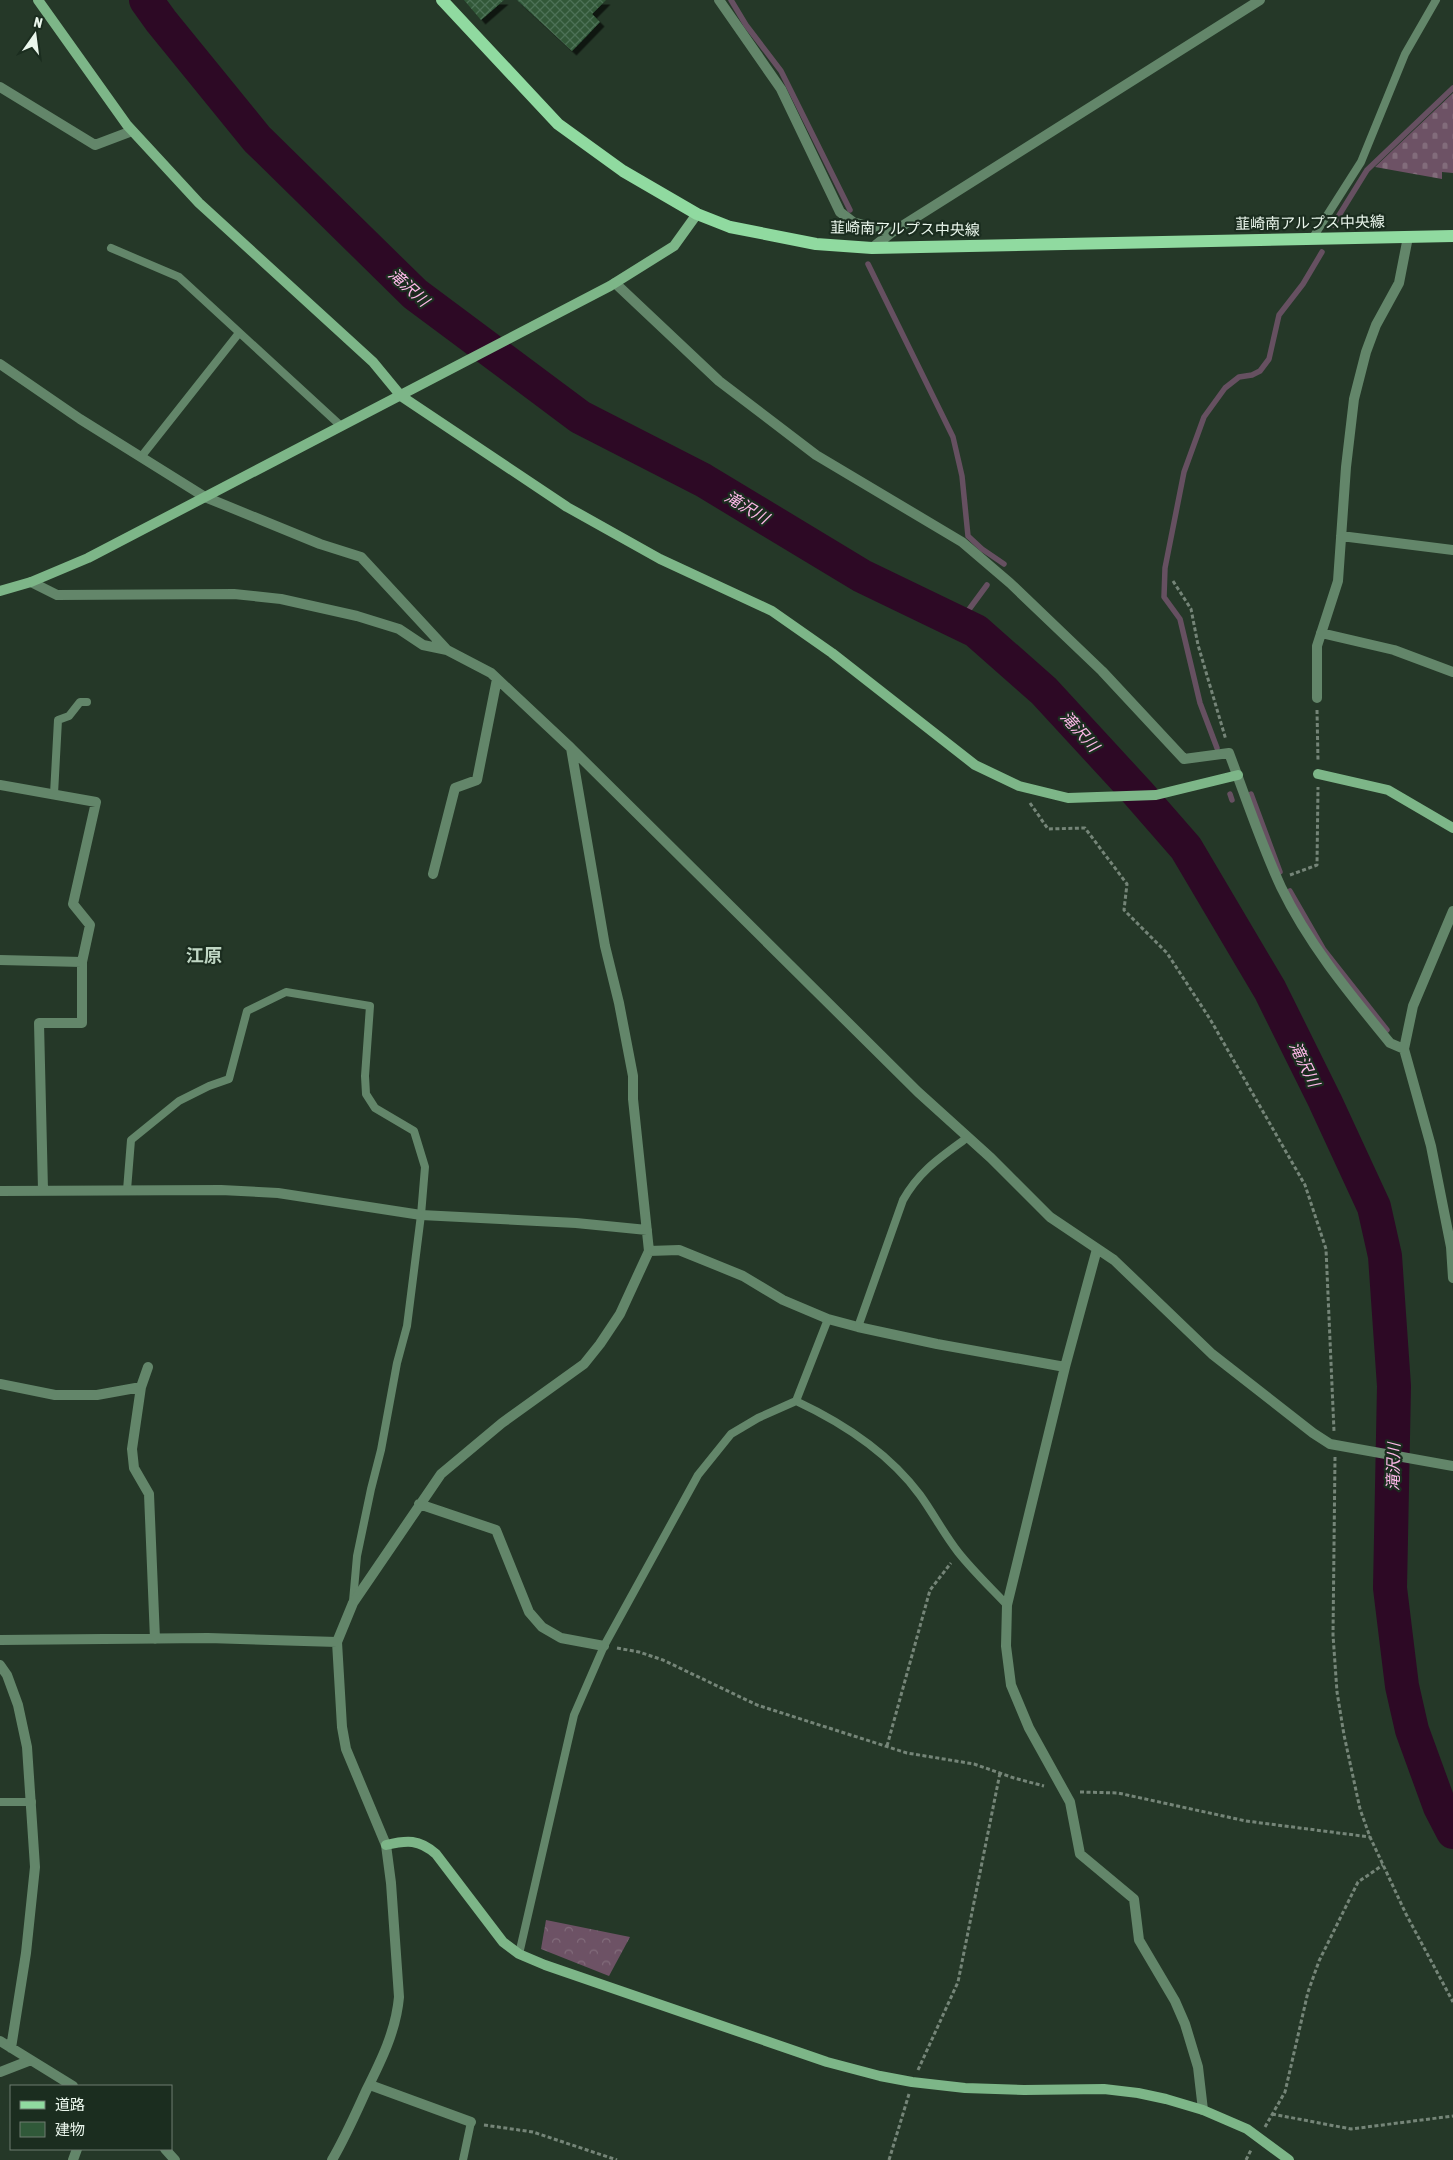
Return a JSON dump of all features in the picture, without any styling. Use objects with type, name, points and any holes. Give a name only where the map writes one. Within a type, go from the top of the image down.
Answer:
[{"type":"main road","name":"韮崎南アルプス中央線","points":[[442,0],[558,124],[623,171],[697,214],[730,227],[816,244],[872,248],[1453,236]]},
{"type":"street","points":[[38,0],[132,131],[199,203],[373,362],[402,396],[567,507],[660,559],[772,611],[832,653],[975,765],[1019,786],[1068,798],[1156,795],[1238,775]]},
{"type":"street","points":[[719,0],[781,89],[840,212],[853,222],[890,233]]},
{"type":"street","points":[[872,248],[890,233],[1260,0]]},
{"type":"street","points":[[0,86],[95,145],[132,131]]},
{"type":"street","points":[[0,591],[31,582],[88,558],[402,396],[612,284],[674,246],[697,214]]},
{"type":"street","points":[[1317,698],[1317,646],[1338,581],[1346,467],[1354,399],[1366,352],[1376,325],[1399,284],[1408,237]]},
{"type":"street","points":[[612,284],[719,380],[809,449],[969,548],[1010,583],[1102,671],[1184,759],[1229,752],[1260,838],[1278,879],[1322,958],[1390,1043],[1404,1049]]},
{"type":"street","points":[[0,364],[80,419],[205,497],[320,544],[361,557],[447,650]]},
{"type":"street","points":[[1341,536],[1453,550]]},
{"type":"street","points":[[31,582],[57,595],[234,594],[282,599],[357,616],[399,629],[423,646],[447,650],[491,673],[571,748],[918,1092],[968,1137],[1050,1217],[1114,1260],[1212,1354],[1312,1433],[1330,1444],[1453,1466]]},
{"type":"street","points":[[1321,633],[1394,650],[1453,672]]},
{"type":"street","points":[[433,874],[455,788],[477,780],[497,679]]},
{"type":"street","points":[[332,2160],[387,2048],[398,2014],[399,1997],[391,1883],[386,1845],[346,1749],[342,1727],[337,1642],[353,1603],[419,1504],[442,1474],[462,1455],[502,1423],[584,1364],[620,1314],[649,1250],[633,1099],[633,1076],[619,1003],[605,946],[571,748]]},
{"type":"street","points":[[1318,774],[1388,790],[1453,828]]},
{"type":"street","points":[[0,785],[96,802],[73,904],[90,925],[82,962],[82,1023],[39,1024],[43,1190]]},
{"type":"street","points":[[1453,911],[1412,1006],[1404,1049],[1431,1146],[1451,1247],[1453,1278]]},
{"type":"street","points":[[0,960],[82,962]]},
{"type":"street","points":[[0,1191],[221,1190],[278,1193],[422,1215],[576,1223],[647,1230]]},
{"type":"street","points":[[1097,1249],[1065,1367],[1007,1605],[1006,1646],[1011,1685],[1029,1728],[1070,1802],[1080,1854],[1134,1899],[1139,1940],[1175,2000],[1185,2024],[1198,2068],[1203,2110]]},
{"type":"street","points":[[649,1250],[679,1250],[743,1276],[783,1300],[828,1318],[858,1327],[937,1344],[1065,1367]]},
{"type":"street","points":[[148,1367],[141,1387],[132,1449],[134,1468],[149,1494],[155,1638]]},
{"type":"street","points":[[0,1384],[55,1395],[97,1395],[141,1387]]},
{"type":"street","points":[[419,1504],[496,1530],[529,1612],[542,1627],[560,1638],[604,1646]]},
{"type":"street","points":[[0,1640],[208,1638],[337,1642]]},
{"type":"street","points":[[0,1665],[7,1675],[20,1714],[27,1747],[35,1867],[26,1953],[11,2048]]},
{"type":"street","points":[[386,1845],[415,1842],[426,1846],[436,1854],[504,1942],[519,1954],[545,1965],[827,2062],[912,2082],[965,2088],[1024,2090],[1104,2089],[1138,2093],[1203,2110],[1247,2129],[1289,2160]]},
{"type":"street","points":[[0,2041],[71,2085]]},
{"type":"street","points":[[0,2072],[31,2060]]},
{"type":"street","points":[[370,2085],[471,2122]]},
{"type":"street","points":[[166,2150],[175,2160]]},
{"type":"lane","points":[[1312,239],[1361,162],[1405,54],[1436,0]]},
{"type":"lane","points":[[111,248],[179,277],[341,426]]},
{"type":"lane","points":[[141,457],[239,332]]},
{"type":"lane","points":[[54,794],[58,720],[69,716],[80,702],[88,702]]},
{"type":"lane","points":[[127,1190],[131,1140],[179,1101],[209,1086],[229,1079],[247,1011],[286,992],[370,1006],[365,1076],[366,1094],[375,1108],[414,1131],[425,1167],[422,1215],[407,1326],[397,1363],[382,1450],[357,1556],[353,1603]]},
{"type":"lane","points":[[858,1327],[903,1200],[912,1183],[926,1168],[968,1137]]},
{"type":"lane","points":[[519,1954],[574,1714],[604,1646],[698,1475],[731,1434],[758,1418],[796,1401],[828,1318]]},
{"type":"lane","points":[[796,1401],[827,1416],[858,1435],[899,1471],[919,1494],[959,1552],[1007,1605]]},
{"type":"lane","points":[[0,1802],[32,1802]]},
{"type":"lane","points":[[463,2160],[471,2122]]},
{"type":"path","points":[[1173,581],[1192,609],[1198,645],[1229,752]]},
{"type":"path","points":[[1278,879],[1317,865],[1317,698]]},
{"type":"path","points":[[1019,786],[1048,829],[1086,828],[1127,884],[1124,910],[1167,953],[1210,1019],[1306,1185],[1326,1249],[1335,1445],[1333,1635],[1337,1692],[1344,1736],[1360,1809],[1370,1837],[1406,1914],[1453,2002]]},
{"type":"path","points":[[887,1746],[930,1590],[959,1552]]},
{"type":"path","points":[[604,1646],[639,1652],[663,1660],[757,1706],[907,1753],[974,1764],[1064,1791],[1118,1793],[1246,1821],[1370,1837]]},
{"type":"path","points":[[889,2160],[912,2082],[958,1982],[1000,1773]]},
{"type":"path","points":[[1246,2160],[1285,2092],[1308,1992],[1319,1961],[1358,1882],[1383,1865]]},
{"type":"path","points":[[1272,2114],[1351,2129],[1453,2116]]},
{"type":"path","points":[[471,2122],[533,2132],[616,2160]]},
{"type":"green space","points":[[1453,93],[1453,173],[1442,172],[1442,179],[1375,167]]},
{"type":"green space","points":[[546,1920],[630,1937],[609,1976],[541,1949]]},
{"type":"building","points":[[464,0],[504,0],[481,20]]},
{"type":"building","points":[[517,0],[606,0],[592,14],[600,22],[572,51]]},
{"type":"waterway","name":"滝沢川","points":[[146,0],[257,139],[415,294],[580,417],[703,480],[862,576],[976,631],[1044,691],[1186,848],[1270,990],[1325,1101],[1374,1207],[1385,1256],[1394,1386],[1390,1588],[1402,1686],[1412,1730],[1440,1807],[1453,1832]]},
{"type":"waterway","points":[[731,0],[746,25],[781,71],[850,210]]},
{"type":"waterway","points":[[1333,225],[1367,170],[1453,88]]},
{"type":"waterway","points":[[1217,748],[1200,703],[1180,619],[1164,597],[1165,568],[1184,472],[1204,417],[1225,388],[1239,377],[1252,375],[1260,371],[1269,359],[1279,315],[1303,284],[1322,252]]},
{"type":"waterway","points":[[868,264],[953,437],[962,476],[968,536],[982,549],[1004,564]]},
{"type":"waterway","points":[[959,623],[987,585]]},
{"type":"waterway","points":[[1230,794],[1232,800]]},
{"type":"waterway","points":[[1251,794],[1280,872]]},
{"type":"waterway","points":[[1290,891],[1324,950],[1387,1030]]},
{"type":"district","name":"江原","points":[[204,956]]}]
